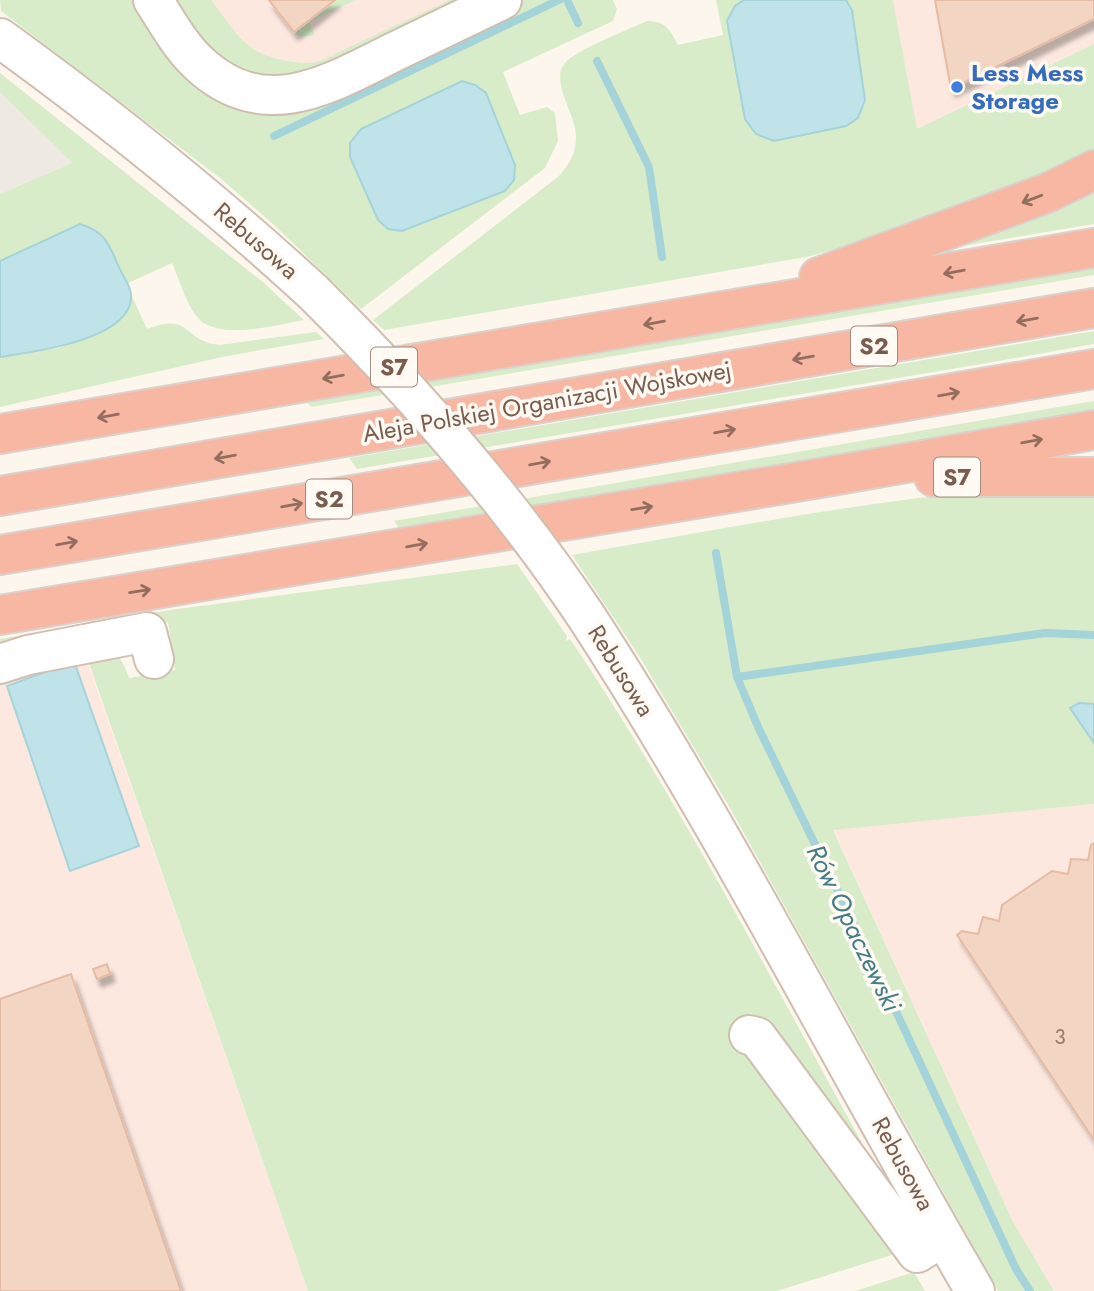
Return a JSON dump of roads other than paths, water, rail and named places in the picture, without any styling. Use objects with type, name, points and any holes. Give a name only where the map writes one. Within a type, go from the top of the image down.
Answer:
[{"type":"highway","points":[[721,311],[1047,194],[1094,170]]},
{"type":"highway","name":"S7","points":[[0,434],[1094,248]]},
{"type":"highway","name":"Aleja Polskiej Organizacji Wojskowej","points":[[0,496],[1094,308]]},
{"type":"highway","name":"S2","points":[[0,555],[1094,369]]},
{"type":"highway","points":[[820,478],[1094,430]]},
{"type":"highway","name":"S7","points":[[0,615],[820,478],[1094,477]]},
{"type":"street","points":[[153,0],[178,38],[204,68],[244,91],[261,94],[311,91],[330,84],[502,0]]},
{"type":"street","name":"Rebusowa","points":[[0,38],[144,147],[208,199],[313,292],[365,343],[440,425],[513,515],[586,616],[651,717],[975,1291]]},
{"type":"street","points":[[0,664],[147,632],[154,660]]},
{"type":"street","points":[[749,1035],[757,1037],[917,1253],[943,1237]]},
{"type":"water","points":[[744,0],[846,0],[852,10],[865,100],[858,118],[846,126],[774,141],[756,134],[745,119],[727,21],[735,6]]},
{"type":"water","points":[[462,81],[475,85],[486,93],[515,165],[514,180],[505,191],[402,231],[388,229],[378,220],[350,157],[350,143],[361,129]]},
{"type":"water","points":[[80,224],[100,234],[108,244],[130,290],[128,310],[117,323],[79,341],[0,357],[0,261]]},
{"type":"water","points":[[74,661],[139,846],[70,871],[7,686]]},
{"type":"water","points":[[1079,703],[1094,704],[1094,743],[1070,708]]},
{"type":"waterway","points":[[274,136],[559,0]]},
{"type":"waterway","name":"Rów Opaczewski","points":[[567,0],[578,23]]},
{"type":"waterway","name":"Rów Opaczewski","points":[[597,61],[649,167],[662,257]]},
{"type":"waterway","name":"Rów Opaczewski","points":[[716,553],[737,677],[759,729],[894,1007],[1016,1269],[1030,1291]]},
{"type":"waterway","points":[[737,677],[1045,633],[1094,635]]},
{"type":"place","name":"Less Mess Storage","points":[[957,87]]}]
